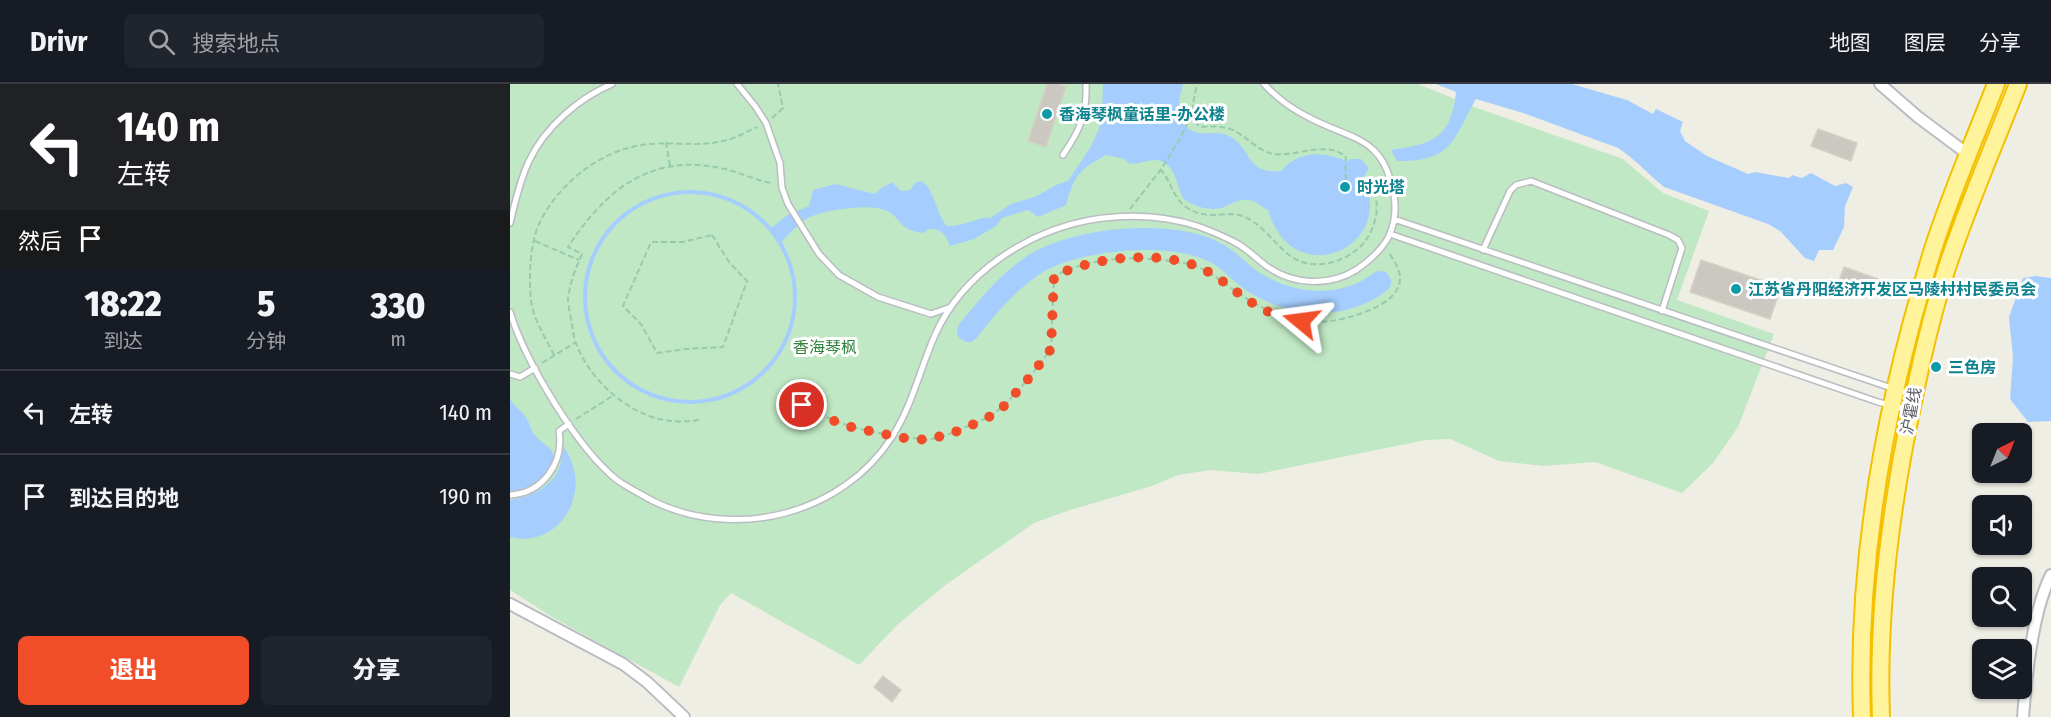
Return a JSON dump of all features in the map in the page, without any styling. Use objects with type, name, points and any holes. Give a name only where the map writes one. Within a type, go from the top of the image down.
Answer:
[{"type":"highway","name":"沪霍线","points":[[1862,717],[1863,583],[1879,469],[1894,398],[1903,356],[1934,248],[1996,84]]},
{"type":"highway","name":"沪霍线","points":[[1881,717],[1881,642],[1885,581],[1899,469],[1921,361],[1951,254],[2018,84]]},
{"type":"street","points":[[1880,84],[1918,117],[1969,155]]},
{"type":"street","points":[[2023,717],[2025,690],[2038,613],[2051,574]]},
{"type":"street","points":[[510,604],[623,664],[647,682],[684,717]]},
{"type":"lane","points":[[510,223],[523,175],[536,149],[571,109],[600,89],[612,84]]},
{"type":"lane","points":[[737,84],[766,123],[780,163],[782,184],[788,204],[819,254],[839,275],[878,297],[931,314],[952,307]]},
{"type":"lane","points":[[1063,155],[1078,133],[1085,114],[1086,84]]},
{"type":"lane","points":[[510,312],[514,326],[535,368],[569,424],[597,461],[618,480],[637,493],[666,507],[688,514],[735,520],[778,516],[798,510],[851,482],[868,467],[892,437],[910,403],[936,332],[952,307],[984,271],[1022,243],[1067,225],[1093,220],[1127,217],[1160,218],[1198,227],[1236,243],[1281,274],[1309,282],[1336,280],[1377,254],[1390,234],[1396,206],[1390,176],[1376,151],[1350,134],[1307,117],[1264,84]]},
{"type":"lane","points":[[1483,250],[1510,191],[1516,185],[1531,182],[1649,226],[1678,240],[1682,248],[1680,260],[1662,311]]},
{"type":"lane","points":[[1394,219],[1662,311],[1912,403]]},
{"type":"lane","points":[[1390,234],[1912,403]]},
{"type":"lane","points":[[510,374],[520,377],[535,368]]},
{"type":"lane","points":[[510,495],[527,492],[548,476],[555,465],[560,445],[559,431],[569,424]]},
{"type":"path","points":[[554,355],[533,310],[530,268],[538,226],[547,209],[591,164],[613,153],[632,147],[666,142],[724,141],[766,123],[783,108],[778,84]]},
{"type":"path","points":[[1127,217],[1131,205],[1140,197],[1160,169],[1190,119],[1197,84]]},
{"type":"path","points":[[1160,169],[1175,196],[1186,207],[1204,215],[1245,216],[1293,258],[1320,265],[1333,263],[1356,250],[1367,239],[1376,213],[1377,202],[1375,196],[1348,185],[1344,180],[1346,158],[1341,153],[1322,149],[1286,155],[1272,153],[1259,148],[1233,130],[1216,126],[1201,127],[1190,119]]},
{"type":"path","points":[[666,142],[670,167]]},
{"type":"path","points":[[699,420],[670,421],[650,416],[630,406],[614,395],[586,363],[576,342],[568,299],[582,254],[568,247],[593,212],[622,186],[670,167],[699,164],[782,184]]},
{"type":"path","points":[[712,235],[729,262],[747,281],[723,347],[657,353],[641,324],[622,306],[651,243],[683,242],[712,235]]},
{"type":"path","points":[[534,241],[579,260]]},
{"type":"path","points":[[788,394],[818,414],[854,428],[892,437],[928,440],[947,435],[989,417],[1004,406],[1030,377],[1051,349],[1054,276],[1105,259],[1132,258],[1187,264],[1201,268],[1215,276],[1265,310],[1301,321],[1331,322],[1360,314],[1394,295],[1400,283],[1401,274],[1383,245]]},
{"type":"path","points":[[535,368],[576,342]]},
{"type":"path","points":[[569,424],[614,395]]},
{"type":"green space","name":"香海琴枫","points":[[510,84],[1418,84],[1477,108],[1623,159],[1663,193],[1709,211],[1677,300],[1774,334],[1738,427],[1713,463],[1682,493],[1595,462],[1544,466],[1499,461],[1450,439],[1426,440],[1258,474],[1211,470],[1178,475],[1152,486],[1034,523],[944,586],[897,625],[859,665],[731,593],[720,605],[679,687],[552,617],[510,590]]},
{"type":"water","points":[[1103,84],[1183,84],[1178,110],[1184,124],[1194,132],[1218,133],[1231,137],[1261,169],[1281,171],[1296,159],[1312,154],[1339,158],[1348,162],[1349,159],[1361,159],[1369,168],[1363,178],[1370,203],[1366,224],[1355,241],[1338,252],[1318,255],[1298,250],[1280,236],[1268,210],[1256,202],[1241,200],[1214,209],[1197,206],[1183,198],[1174,174],[1162,161],[1152,160],[1130,164],[1124,159],[1106,155],[1079,174],[1072,186],[1066,205],[1038,217],[1028,210],[1002,218],[996,226],[974,239],[950,246],[945,235],[940,231],[928,229],[924,233],[909,229],[891,213],[868,207],[846,208],[815,215],[800,223],[780,243],[770,229],[786,216],[809,206],[813,190],[835,184],[875,194],[892,182],[901,191],[910,190],[915,183],[921,181],[929,189],[947,226],[990,218],[1011,204],[1037,196],[1068,181],[1090,148],[1099,129]]},
{"type":"water","points":[[1436,84],[1572,84],[1627,100],[1653,114],[1656,109],[1683,122],[1680,131],[1685,141],[1707,156],[1748,174],[1755,172],[1802,178],[1811,173],[1835,186],[1846,183],[1853,187],[1845,206],[1844,227],[1833,250],[1819,250],[1814,261],[1805,258],[1780,231],[1768,224],[1664,187],[1618,148],[1523,113],[1476,99],[1456,136],[1441,152],[1416,160],[1397,161],[1391,150],[1429,141],[1444,129],[1450,120],[1456,92]]},
{"type":"water","points":[[2035,276],[2051,278],[2051,421],[2028,422],[2010,399],[2013,357],[2009,317],[2023,278]]},
{"type":"water","points":[[510,399],[526,417],[534,434],[552,450],[553,459],[536,482],[510,491]]},
{"type":"water","points":[[562,446],[571,459],[575,475],[575,489],[567,514],[549,532],[537,537],[524,539],[510,537],[510,500],[535,493],[549,483],[559,469]]},
{"type":"building","name":"香海琴枫童话里-办公楼","points":[[1047,84],[1066,87],[1046,147],[1028,141]]},
{"type":"building","points":[[1818,129],[1857,143],[1851,161],[1811,146]]},
{"type":"building","name":"江苏省丹阳经济开发区马陵村村民委员会","points":[[1701,260],[1781,287],[1770,319],[1690,292]]},
{"type":"building","points":[[1844,267],[1884,281],[1879,297],[1838,284]]},
{"type":"building","points":[[883,676],[901,690],[892,702],[874,687]]},
{"type":"waterway","points":[[690,192],[710,194],[730,200],[748,210],[764,223],[777,239],[787,257],[793,277],[795,297],[793,317],[787,337],[777,355],[764,371],[748,384],[730,394],[710,400],[690,402],[670,400],[650,394],[632,384],[616,371],[603,355],[593,337],[587,317],[585,297],[587,277],[593,257],[603,239],[616,223],[632,210],[650,200],[670,194],[690,192]]},
{"type":"waterway","points":[[968,331],[1007,286],[1035,264],[1053,255],[1099,243],[1151,239],[1198,246],[1221,256],[1252,281],[1267,289],[1300,300],[1316,302],[1349,298],[1380,282]]},
{"type":"place","name":"香海琴枫童话里-办公楼","points":[[1047,114]]},
{"type":"place","name":"时光塔","points":[[1345,187]]},
{"type":"place","name":"江苏省丹阳经济开发区马陵村村民委员会","points":[[1736,289]]},
{"type":"place","name":"三色房","points":[[1936,367]]},
{"type":"route","points":[[802,405],[854,428],[892,437],[928,440],[961,430],[989,417],[1004,406],[1051,349],[1054,276],[1105,259],[1146,258],[1201,268],[1265,310],[1301,321]]}]
